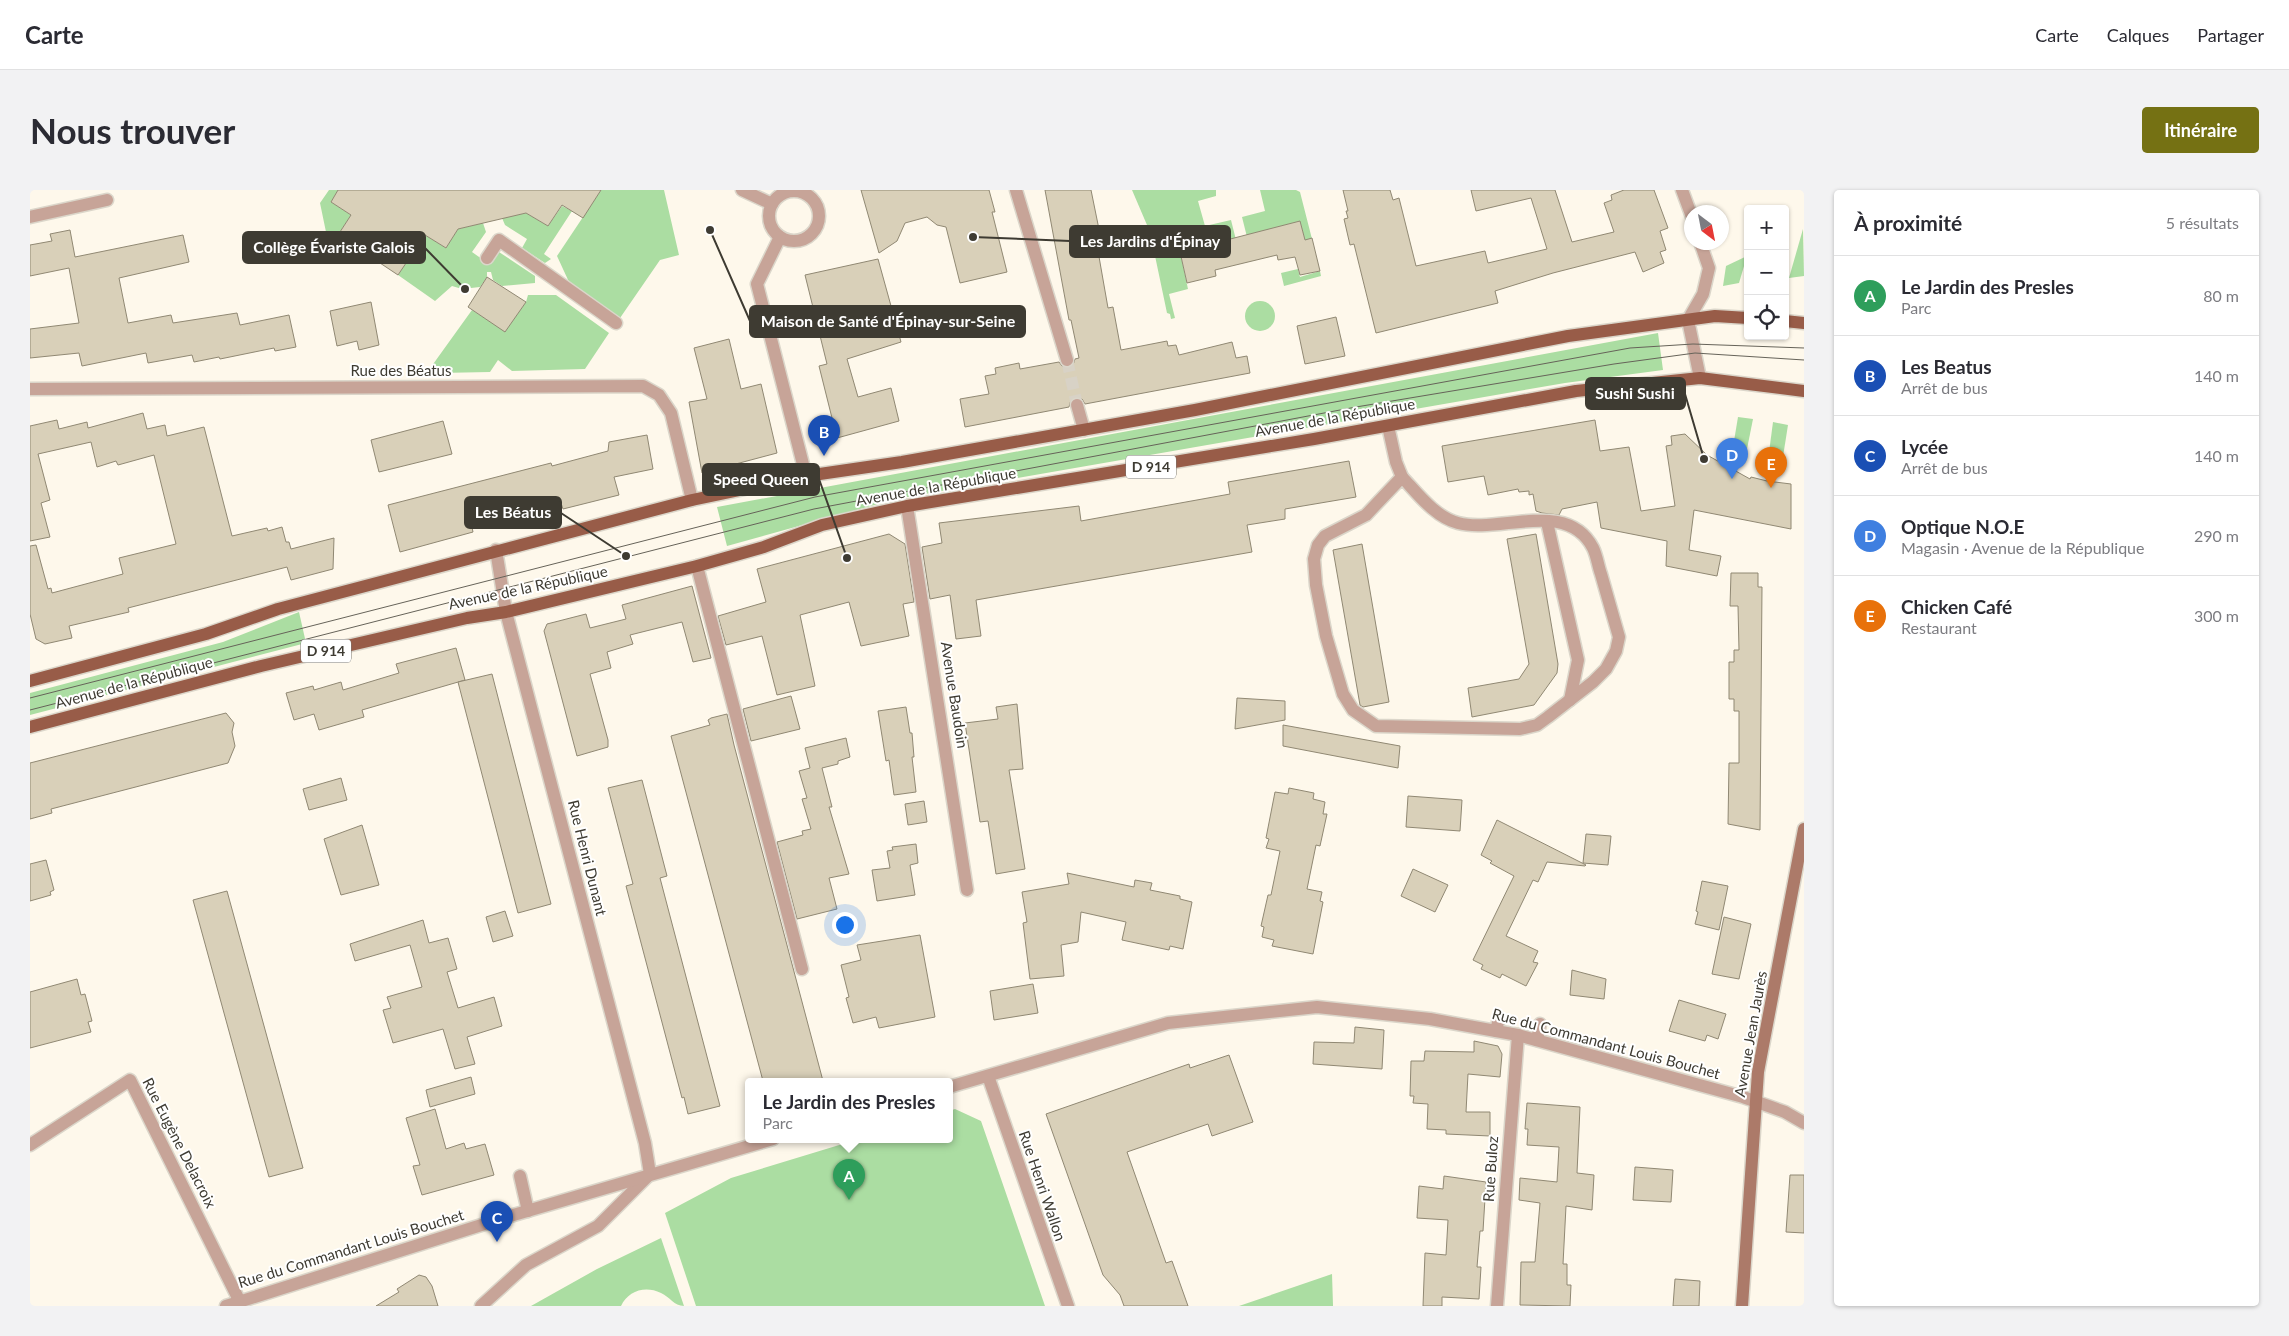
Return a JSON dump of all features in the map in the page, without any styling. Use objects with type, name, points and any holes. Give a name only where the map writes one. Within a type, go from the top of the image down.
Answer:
[{"type":"main road","name":"Avenue de la République","points":[[30,681],[206,634],[278,609],[496,550],[692,500],[806,476],[902,462],[1084,430],[1568,336],[1715,316],[1744,318]]},
{"type":"main road","points":[[1789,321],[1804,323]]},
{"type":"main road","name":"Avenue de la République","points":[[30,726],[271,664],[467,618],[506,612],[697,566],[764,547],[822,525],[907,506],[1388,426],[1576,391],[1700,378],[1804,391]]},
{"type":"street","points":[[742,190],[772,204]]},
{"type":"street","points":[[814,199],[823,190]]},
{"type":"street","points":[[1016,190],[1067,360]]},
{"type":"street","points":[[1682,190],[1688,205]]},
{"type":"street","points":[[791,191],[800,191],[814,199],[818,206],[819,222],[811,236],[796,242],[780,237],[771,226],[769,211],[772,204],[784,193],[791,191]]},
{"type":"street","points":[[30,217],[107,200]]},
{"type":"street","points":[[780,237],[757,284],[806,476]]},
{"type":"street","points":[[487,258],[499,240],[616,322]]},
{"type":"street","points":[[1700,378],[1688,320],[1702,294],[1709,268],[1703,250]]},
{"type":"street","name":"Rue des Béatus","points":[[30,389],[643,386],[659,395],[671,413],[692,500]]},
{"type":"street","points":[[1077,405],[1084,430]]},
{"type":"street","points":[[1388,426],[1396,462],[1402,477],[1432,509],[1457,523],[1480,526],[1529,519],[1562,523],[1578,530],[1593,549],[1619,637],[1616,651],[1606,669],[1570,700],[1536,724],[1520,729],[1376,726],[1353,710],[1343,694],[1326,636],[1316,585],[1314,560],[1318,545],[1325,536],[1366,515],[1402,477]]},
{"type":"street","name":"Avenue Baudoin","points":[[907,506],[967,890]]},
{"type":"street","points":[[1548,522],[1578,660],[1570,700]]},
{"type":"street","name":"Rue Henri Dunant","points":[[496,550],[506,612],[645,1143],[650,1174]]},
{"type":"street","points":[[697,566],[802,969]]},
{"type":"street","name":"Avenue Jean Jaurès","points":[[1742,1306],[1758,1072],[1804,829]]},
{"type":"street","name":"Rue du Commandant Louis Bouchet","points":[[953,1086],[1168,1023],[1317,1007],[1430,1019],[1518,1035],[1756,1102],[1785,1112],[1804,1123]]},
{"type":"street","points":[[1496,1031],[1499,1018]]},
{"type":"street","points":[[1537,1040],[1540,1024]]},
{"type":"street","name":"Rue Buloz","points":[[1497,1306],[1518,1035]]},
{"type":"street","name":"Rue Henri Wallon","points":[[988,1076],[1068,1306]]},
{"type":"street","name":"Rue Eugène Delacroix","points":[[30,1145],[130,1080],[239,1300]]},
{"type":"street","name":"Rue du Commandant Louis Bouchet","points":[[226,1306],[239,1300],[528,1211],[759,1143]]},
{"type":"street","points":[[481,1306],[526,1266],[598,1226],[650,1174]]},
{"type":"street","points":[[520,1176],[528,1211]]},
{"type":"green space","points":[[329,190],[338,190],[331,202],[351,215],[338,235],[357,248],[355,251],[326,232],[320,203]]},
{"type":"green space","points":[[601,190],[664,190],[679,255],[660,260],[620,318],[569,282],[557,256]]},
{"type":"green space","points":[[1132,190],[1216,190],[1216,196],[1198,201],[1205,226],[1231,220],[1237,244],[1208,244],[1180,252],[1188,289],[1169,294],[1175,318],[1171,319],[1170,314],[1167,313],[1150,232]]},
{"type":"green space","points":[[1260,190],[1296,190],[1300,192],[1312,239],[1305,240],[1300,222],[1248,241],[1242,217],[1265,211]]},
{"type":"green space","points":[[562,206],[572,211],[544,254],[551,259],[545,263],[522,248],[527,239],[505,225],[502,218],[526,213],[548,226]]},
{"type":"green space","points":[[483,223],[486,232],[472,252],[489,264],[499,252],[535,276],[535,283],[502,286],[493,280],[491,272],[487,272],[487,277],[480,287],[462,289],[452,286],[435,301],[398,275],[425,235],[446,248],[458,229]]},
{"type":"green space","points":[[1803,229],[1804,276],[1789,278]]},
{"type":"green space","points":[[1744,257],[1744,266],[1739,283],[1723,286],[1726,266]]},
{"type":"green space","points":[[1298,269],[1300,277],[1320,271],[1321,276],[1284,286],[1281,273]]},
{"type":"green space","points":[[528,295],[556,295],[609,333],[585,369],[512,371],[498,360],[490,372],[439,373],[431,367],[472,310],[505,331],[526,302]]},
{"type":"green space","points":[[1260,301],[1271,305],[1275,316],[1271,327],[1260,331],[1249,327],[1245,316],[1249,305]]},
{"type":"green space","points":[[1658,333],[1663,370],[1565,383],[896,499],[727,546],[717,507]]},
{"type":"green space","points":[[1738,417],[1753,419],[1746,454],[1733,447]]},
{"type":"green space","points":[[1773,422],[1788,425],[1782,463],[1768,460]]},
{"type":"green space","points":[[299,612],[306,643],[30,715],[30,693],[223,642]]},
{"type":"green space","points":[[953,1110],[981,1121],[1045,1306],[696,1306],[665,1213],[731,1178],[846,1143],[953,1143]]},
{"type":"green space","points":[[661,1238],[684,1306],[677,1305],[661,1293],[643,1290],[633,1293],[621,1306],[531,1306],[597,1269]]},
{"type":"green space","points":[[1332,1274],[1333,1306],[1239,1306]]},
{"type":"building","points":[[338,190],[601,190],[583,218],[562,205],[548,226],[526,213],[458,229],[446,248],[425,235],[398,275],[338,235],[351,215],[331,202]]},
{"type":"building","points":[[861,190],[989,190],[995,212],[992,212],[1007,272],[960,283],[946,227],[937,225],[927,217],[905,223],[897,241],[879,253]]},
{"type":"building","points":[[1045,190],[1091,190],[1103,249],[1098,251],[1108,308],[1113,307],[1121,350],[1167,341],[1168,346],[1176,345],[1179,355],[1232,342],[1236,358],[1247,356],[1250,373],[1085,404],[1082,399],[1075,397],[1071,400],[1069,407],[965,427],[960,399],[989,394],[985,376],[996,374],[995,368],[1019,363],[1020,369],[1059,362],[1062,366],[1069,368],[1073,365],[1075,359],[1079,358],[1071,320],[1069,320]]},
{"type":"building","points":[[1343,190],[1390,190],[1393,200],[1399,198],[1416,266],[1485,251],[1488,263],[1547,249],[1531,198],[1476,211],[1471,190],[1555,190],[1572,242],[1614,232],[1604,203],[1612,200],[1611,195],[1624,190],[1654,190],[1668,228],[1660,231],[1666,250],[1660,252],[1664,263],[1643,272],[1635,252],[1553,273],[1495,291],[1498,303],[1376,333],[1354,244],[1350,245],[1344,219],[1348,218],[1346,211],[1348,211]]},
{"type":"building","points":[[1300,221],[1305,240],[1312,238],[1320,271],[1300,275],[1295,257],[1278,260],[1277,255],[1215,270],[1216,276],[1187,283],[1180,252]]},
{"type":"building","points":[[70,230],[75,257],[183,235],[189,262],[119,278],[128,323],[171,315],[173,323],[237,313],[240,325],[289,315],[296,347],[275,351],[274,348],[220,359],[219,357],[194,362],[192,355],[148,363],[146,353],[82,366],[79,353],[30,358],[30,329],[79,323],[69,268],[30,276],[30,245],[52,241],[50,234]]},
{"type":"building","points":[[878,259],[901,342],[847,359],[858,397],[891,388],[899,421],[837,438],[819,366],[827,364],[805,275]]},
{"type":"building","points":[[487,277],[526,302],[505,332],[468,307]]},
{"type":"building","points":[[371,302],[379,345],[359,350],[357,341],[337,346],[330,311]]},
{"type":"building","points":[[1336,317],[1345,356],[1305,364],[1297,326]]},
{"type":"building","points":[[729,339],[741,389],[761,384],[777,453],[702,473],[689,402],[707,399],[694,348]]},
{"type":"building","points":[[143,413],[147,429],[165,425],[167,436],[204,427],[232,536],[267,528],[268,531],[282,527],[286,542],[289,542],[291,549],[334,538],[333,569],[291,580],[287,567],[128,608],[129,612],[69,626],[72,638],[45,644],[36,639],[30,614],[30,546],[36,545],[48,589],[51,588],[52,593],[123,574],[119,558],[176,544],[154,455],[118,465],[116,461],[97,467],[91,442],[38,454],[50,500],[41,503],[50,537],[30,541],[30,426],[57,420],[59,429],[87,422],[88,428]]},
{"type":"building","points":[[1595,420],[1600,451],[1629,447],[1641,511],[1675,506],[1666,446],[1672,445],[1671,436],[1685,434],[1707,455],[1750,479],[1751,477],[1791,484],[1791,529],[1694,510],[1689,550],[1721,556],[1717,576],[1666,566],[1667,541],[1601,528],[1597,502],[1562,509],[1559,515],[1542,513],[1536,511],[1533,494],[1529,495],[1529,491],[1519,492],[1518,489],[1488,495],[1484,476],[1448,482],[1442,446]]},
{"type":"building","points":[[443,421],[452,454],[379,472],[371,440]]},
{"type":"building","points":[[647,435],[653,469],[614,477],[619,495],[563,509],[559,497],[535,517],[520,508],[514,510],[508,506],[469,514],[473,532],[400,552],[388,505],[551,463],[552,466],[608,451],[609,442]]},
{"type":"building","points":[[1349,461],[1356,497],[1285,509],[1285,519],[1247,525],[1252,552],[976,600],[981,636],[956,639],[950,595],[930,599],[922,547],[942,543],[939,523],[1079,506],[1081,521],[1230,494],[1228,482]]},
{"type":"building","points":[[889,534],[905,544],[914,602],[903,604],[909,636],[861,646],[849,602],[800,615],[815,686],[777,695],[762,636],[726,645],[718,616],[766,602],[757,569]]},
{"type":"building","points":[[1536,534],[1558,664],[1557,673],[1534,705],[1472,717],[1468,688],[1519,679],[1529,664],[1507,539]]},
{"type":"building","points":[[1362,544],[1389,702],[1363,707],[1360,705],[1333,550]]},
{"type":"building","points":[[1731,573],[1758,573],[1758,587],[1762,587],[1760,830],[1728,824],[1729,763],[1739,763],[1739,711],[1734,711],[1734,699],[1729,699],[1729,662],[1734,662],[1734,650],[1739,650],[1738,606],[1730,606]]},
{"type":"building","points":[[692,586],[711,658],[693,662],[682,622],[630,635],[633,644],[607,652],[611,668],[590,674],[608,740],[608,747],[577,756],[544,631],[547,624],[586,614],[590,628],[626,619],[622,605]]},
{"type":"building","points":[[456,648],[465,680],[362,710],[364,717],[319,730],[314,714],[294,720],[286,693],[313,686],[314,690],[341,682],[343,690],[399,673],[396,664]]},
{"type":"building","points":[[492,674],[551,904],[518,913],[458,682]]},
{"type":"building","points":[[791,696],[800,729],[751,741],[743,709]]},
{"type":"building","points":[[1237,698],[1285,701],[1285,720],[1235,729]]},
{"type":"building","points":[[1017,704],[1023,769],[1009,770],[1025,869],[996,874],[988,821],[980,822],[965,723],[998,719],[996,707]]},
{"type":"building","points":[[906,707],[910,733],[912,733],[914,757],[912,757],[916,792],[894,795],[889,760],[886,761],[878,711]]},
{"type":"building","points":[[226,713],[234,723],[232,732],[235,746],[228,763],[51,809],[52,813],[30,819],[30,763]]},
{"type":"building","points":[[727,714],[822,1078],[762,1078],[671,736],[710,725],[708,720]]},
{"type":"building","points":[[1283,725],[1400,746],[1398,768],[1283,746]]},
{"type":"building","points":[[846,738],[850,757],[838,761],[838,764],[822,768],[832,807],[829,807],[849,874],[829,878],[837,909],[797,919],[777,842],[803,835],[802,831],[811,829],[802,799],[807,798],[799,771],[810,768],[805,748]]},
{"type":"building","points":[[341,778],[347,800],[309,810],[303,789]]},
{"type":"building","points":[[642,780],[667,876],[660,878],[720,1106],[688,1114],[684,1097],[682,1098],[626,886],[633,884],[608,788]]},
{"type":"building","points":[[1289,788],[1314,793],[1313,799],[1325,802],[1323,814],[1327,814],[1320,846],[1316,845],[1307,889],[1322,892],[1320,901],[1323,902],[1313,954],[1272,946],[1274,940],[1262,937],[1264,927],[1261,926],[1268,895],[1271,895],[1280,851],[1266,848],[1269,839],[1266,838],[1275,792],[1288,794]]},
{"type":"building","points":[[1408,796],[1462,800],[1460,831],[1406,827]]},
{"type":"building","points":[[924,801],[927,822],[908,825],[905,804]]},
{"type":"building","points":[[1497,820],[1586,865],[1547,862],[1538,882],[1533,880],[1506,936],[1538,951],[1533,962],[1538,963],[1526,986],[1502,974],[1500,978],[1481,969],[1483,965],[1473,960],[1514,876],[1490,863],[1492,861],[1481,855]]},
{"type":"building","points":[[362,825],[379,885],[341,895],[324,839]]},
{"type":"building","points":[[1586,834],[1611,836],[1608,865],[1583,863]]},
{"type":"building","points":[[916,844],[918,863],[910,865],[915,895],[877,901],[872,870],[890,868],[887,851],[893,850],[892,847]]},
{"type":"building","points":[[46,860],[54,890],[50,892],[51,895],[30,901],[30,864]]},
{"type":"building","points":[[1413,869],[1448,885],[1435,912],[1401,896]]},
{"type":"building","points":[[1067,873],[1134,887],[1135,880],[1152,883],[1150,890],[1180,896],[1180,899],[1192,902],[1183,949],[1170,946],[1169,950],[1122,940],[1126,922],[1081,912],[1078,942],[1061,945],[1064,976],[1030,979],[1023,923],[1027,922],[1022,892],[1069,884]]},
{"type":"building","points":[[1702,881],[1728,886],[1719,930],[1695,924]]},
{"type":"building","points":[[227,891],[303,1168],[269,1177],[193,900]]},
{"type":"building","points":[[505,911],[513,936],[493,942],[486,917]]},
{"type":"building","points":[[1724,917],[1751,924],[1739,979],[1712,974]]},
{"type":"building","points":[[423,920],[429,943],[448,938],[457,969],[447,972],[458,1008],[494,997],[502,1026],[467,1037],[475,1064],[455,1069],[443,1029],[393,1043],[383,1010],[391,1008],[387,997],[422,987],[410,945],[355,961],[350,944]]},
{"type":"building","points":[[920,935],[935,1017],[879,1028],[876,1017],[853,1023],[846,998],[849,997],[841,965],[861,960],[857,945]]},
{"type":"building","points":[[1572,970],[1606,979],[1604,999],[1570,995]]},
{"type":"building","points":[[77,979],[81,995],[85,994],[92,1021],[88,1022],[91,1032],[30,1048],[30,992]]},
{"type":"building","points":[[1033,984],[1038,1013],[994,1020],[990,991]]},
{"type":"building","points":[[1679,1000],[1726,1014],[1718,1039],[1707,1035],[1705,1041],[1669,1031]]},
{"type":"building","points":[[1355,1027],[1384,1030],[1382,1069],[1313,1064],[1314,1042],[1354,1043]]},
{"type":"building","points":[[1474,1041],[1498,1046],[1502,1054],[1500,1077],[1468,1074],[1466,1112],[1490,1112],[1490,1136],[1446,1134],[1446,1130],[1427,1129],[1428,1104],[1413,1103],[1414,1096],[1410,1096],[1411,1061],[1424,1061],[1425,1051],[1474,1052]]},
{"type":"building","points":[[1229,1055],[1253,1122],[1212,1136],[1208,1124],[1127,1152],[1166,1263],[1172,1261],[1188,1306],[1124,1306],[1120,1295],[1103,1275],[1046,1114],[1189,1064],[1190,1068]]},
{"type":"building","points":[[471,1077],[475,1094],[430,1107],[426,1090]]},
{"type":"building","points":[[1527,1103],[1580,1107],[1577,1173],[1594,1175],[1592,1210],[1566,1206],[1563,1264],[1567,1264],[1567,1285],[1571,1285],[1570,1306],[1520,1305],[1521,1262],[1535,1262],[1540,1203],[1519,1200],[1520,1178],[1557,1182],[1559,1147],[1527,1145],[1528,1129],[1525,1129]]},
{"type":"building","points":[[435,1109],[446,1149],[464,1143],[466,1149],[485,1144],[494,1175],[422,1195],[413,1166],[420,1165],[406,1118]]},
{"type":"building","points":[[1635,1167],[1673,1170],[1671,1202],[1633,1200]]},
{"type":"building","points":[[1790,1175],[1804,1175],[1804,1233],[1786,1232]]},
{"type":"building","points":[[1444,1176],[1486,1182],[1483,1231],[1480,1231],[1477,1267],[1481,1267],[1479,1299],[1442,1297],[1442,1306],[1423,1306],[1425,1253],[1446,1255],[1448,1220],[1417,1218],[1419,1186],[1443,1189]]},
{"type":"building","points":[[419,1275],[426,1277],[432,1286],[438,1306],[376,1306],[399,1292],[397,1289]]},
{"type":"building","points":[[1675,1279],[1700,1281],[1699,1306],[1673,1306]]},
{"type":"tunnel","points":[[1067,360],[1077,405]]},
{"type":"tram line","points":[[30,698],[815,497],[1630,348],[1693,344],[1804,348]]},
{"type":"tram line","points":[[30,710],[814,509],[1356,407],[1614,364],[1695,353],[1804,360]]},
{"type":"place","name":"Maison de Santé d'Épinay-sur-Seine","points":[[710,230]]},
{"type":"place","name":"Les Jardins d'Épinay","points":[[973,237]]},
{"type":"place","name":"Collège Évariste Galois","points":[[465,289]]},
{"type":"place","name":"Les Beatus","points":[[824,456]]},
{"type":"place","name":"Sushi Sushi","points":[[1704,459]]},
{"type":"place","name":"Optique N.O.E","points":[[1732,479]]},
{"type":"place","name":"Chicken Café","points":[[1771,488]]},
{"type":"place","name":"Les Béatus","points":[[626,556]]},
{"type":"place","name":"Speed Queen","points":[[847,558]]},
{"type":"place","name":"Le Jardin des Presles","points":[[849,1200]]},
{"type":"place","name":"Lycée","points":[[497,1242]]}]
